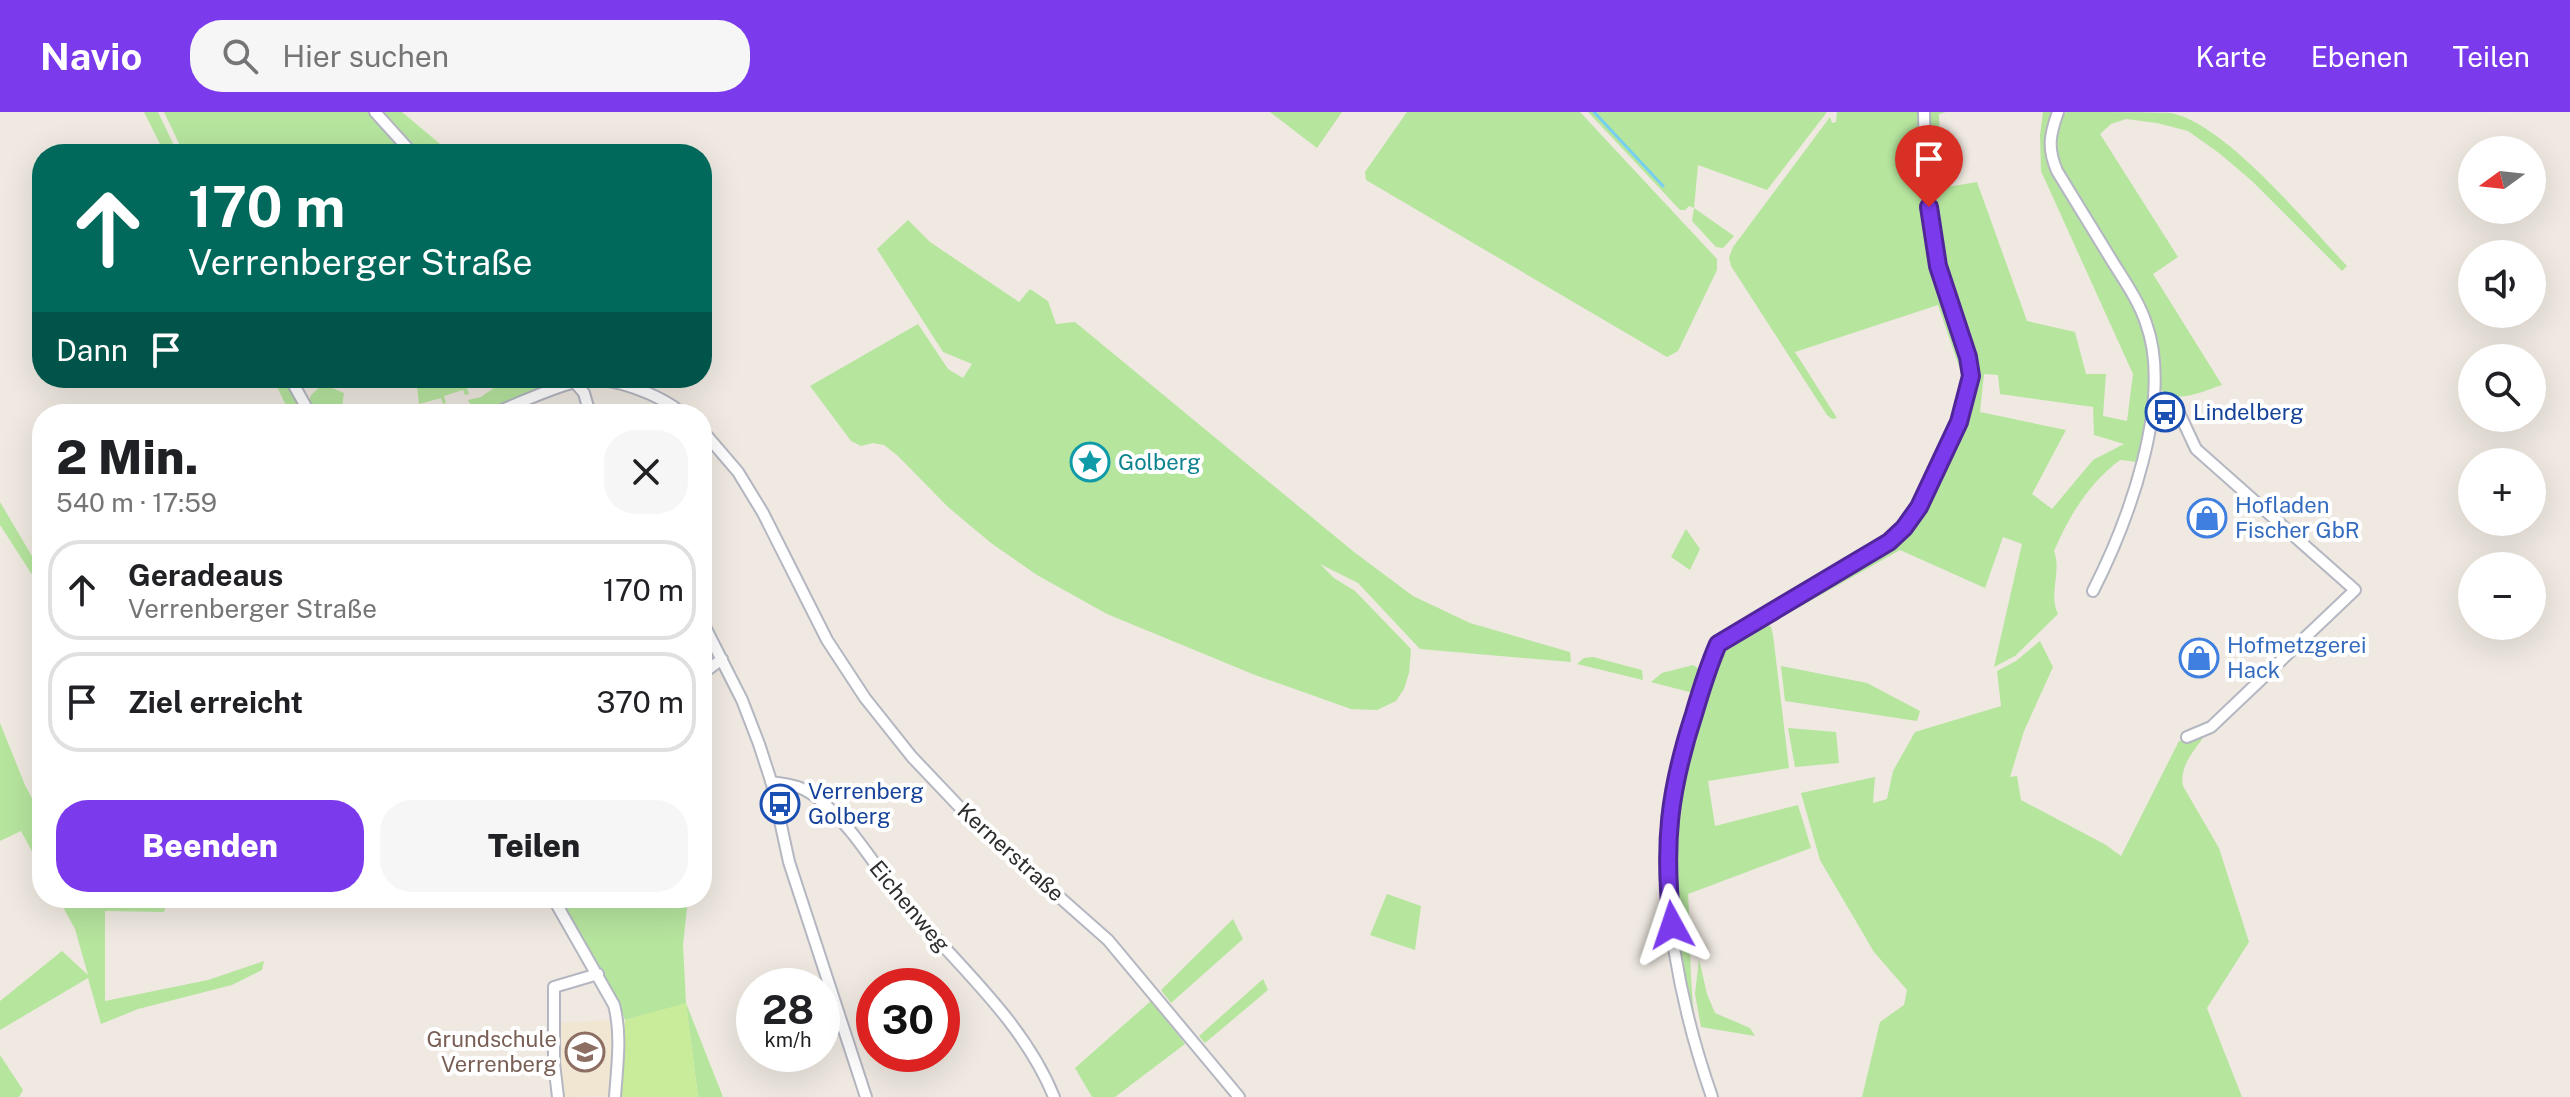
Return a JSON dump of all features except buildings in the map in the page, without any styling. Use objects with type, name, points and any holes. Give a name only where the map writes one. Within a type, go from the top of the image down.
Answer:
[{"type":"street","points":[[375,112],[404,144]]},
{"type":"street","points":[[1712,1097],[1684,1003],[1671,912],[1667,854],[1676,773],[1707,670],[1718,644],[1866,557],[1904,528],[1919,507],[1959,422],[1971,376],[1933,243],[1924,112]]},
{"type":"street","points":[[2058,112],[2051,132],[2051,157],[2141,308],[2152,344],[2154,397],[2148,445],[2116,546],[2093,591]]},
{"type":"street","points":[[516,404],[554,388]]},
{"type":"street","points":[[629,388],[649,393],[667,404]]},
{"type":"street","points":[[2154,397],[2174,402],[2196,449],[2355,590],[2211,727],[2187,737]]},
{"type":"street","name":"Kernerstraße","points":[[712,442],[738,472],[763,513],[827,640],[865,698],[912,757],[969,817],[1108,940],[1239,1097]]},
{"type":"street","points":[[712,640],[742,700],[771,782],[789,862],[866,1097]]},
{"type":"street","points":[[712,666],[722,659]]},
{"type":"street","name":"Eichenweg","points":[[771,782],[800,785],[844,823],[901,899],[1009,1020],[1054,1097]]},
{"type":"street","points":[[559,908],[614,1005],[618,1021],[615,1097]]},
{"type":"street","points":[[558,1097],[554,1063],[554,987],[598,974]]},
{"type":"shaded area","name":"Grundschule Verrenberg","points":[[611,1020],[613,1039],[608,1096],[562,1097],[558,1023]]},
{"type":"green space","points":[[144,112],[158,112],[173,144],[160,144]]},
{"type":"green space","points":[[164,112],[370,112],[398,144],[179,144]]},
{"type":"green space","points":[[382,112],[402,112],[440,144],[411,144]]},
{"type":"green space","points":[[1270,112],[1342,112],[1317,148]]},
{"type":"green space","points":[[1407,112],[1580,112],[1717,259],[1717,270],[1678,351],[1667,357],[1366,180],[1365,172]]},
{"type":"green space","points":[[1588,112],[1827,112],[1767,190],[1698,165],[1694,208],[1689,206],[1680,210]]},
{"type":"green space","points":[[1837,112],[1921,112],[1934,266],[1967,370],[1962,375],[1938,305],[1795,352],[1837,418],[1832,419],[1731,266],[1729,258],[1733,247],[1830,117],[1832,123],[1836,122]]},
{"type":"green space","points":[[1927,112],[1946,112],[1939,114],[1941,188],[1977,182],[2027,321],[2075,332],[2086,374],[2106,374],[2103,416],[2127,421],[2133,374],[2041,171],[2043,112],[2054,112],[2046,146],[2051,171],[2128,292],[2144,326],[2151,367],[2148,420],[2138,462],[2120,460],[2081,501],[2054,551],[2057,567],[2054,598],[2058,614],[2015,656],[1994,667],[2022,544],[2003,537],[1985,588],[1900,550],[1775,621],[1775,614],[1868,562],[1906,532],[1923,509],[1964,424],[1975,377],[1949,296],[1934,230]],"holes":[[[1984,374],[1998,375],[2000,394],[2093,407],[2094,435],[2124,444],[2093,460],[2052,509],[2032,494],[2066,430],[1980,412]]]},
{"type":"green space","points":[[2066,112],[2171,113],[2193,121],[2241,155],[2347,266],[2342,271],[2252,181],[2188,131],[2126,119],[2111,124],[2100,134],[2178,257],[2153,274],[2222,385],[2188,396],[2172,396],[2164,392],[2158,386],[2155,343],[2059,169],[2055,132]]},
{"type":"green space","points":[[1694,208],[1734,236],[1723,248],[1716,247],[1692,221]]},
{"type":"green space","points":[[908,220],[930,242],[1019,302],[1030,289],[1048,301],[1056,324],[1075,322],[1354,552],[1413,596],[1470,623],[1570,652],[1571,662],[1420,649],[1358,583],[1320,564],[1334,578],[1355,591],[1411,649],[1409,673],[1396,701],[1377,710],[1351,709],[1255,675],[1107,614],[1037,575],[991,543],[948,507],[884,445],[873,443],[861,446],[851,441],[810,386],[918,324],[948,369],[963,378],[972,364],[943,352],[877,249]]},
{"type":"green space","points":[[278,388],[293,388],[301,404],[285,404]]},
{"type":"green space","points":[[319,388],[332,388],[344,393],[342,404],[309,404],[311,395]]},
{"type":"green space","points":[[417,388],[467,388],[469,394],[465,395],[463,390],[444,396],[446,403],[443,404],[441,398],[419,404]]},
{"type":"green space","points":[[494,388],[553,388],[510,404],[470,404],[468,400],[481,397]]},
{"type":"green space","points":[[0,502],[32,556],[32,575],[0,525]]},
{"type":"green space","points":[[1686,529],[1700,549],[1690,570],[1671,557]]},
{"type":"green space","points":[[1763,622],[1771,627],[1773,635],[1789,768],[1708,781],[1715,826],[1798,805],[1811,848],[1688,894],[1696,1028],[1684,987],[1673,899],[1674,806],[1710,672],[1720,650]]},
{"type":"green space","points":[[2040,641],[2053,667],[2024,731],[2010,777],[2017,776],[2021,800],[2121,856],[2179,741],[2205,735],[2185,765],[2182,779],[2183,786],[2219,848],[2249,942],[2207,1008],[2242,1097],[1862,1097],[1880,1022],[1904,1005],[1907,990],[1874,952],[1820,860],[1801,793],[1875,777],[1873,803],[1887,799],[1893,771],[1915,732],[2001,706],[1997,671],[2016,661]]},
{"type":"green space","points":[[1593,657],[1642,670],[1643,680],[1577,664],[1584,658]]},
{"type":"green space","points":[[1693,665],[1701,674],[1697,694],[1651,682],[1662,673]]},
{"type":"green space","points":[[1781,666],[1867,683],[1920,711],[1917,721],[1785,701]]},
{"type":"green space","points":[[0,723],[32,798],[32,851],[21,831],[0,841]]},
{"type":"green space","points":[[1788,728],[1836,732],[1839,763],[1795,767]]},
{"type":"green space","points":[[1387,894],[1421,906],[1415,950],[1370,935]]},
{"type":"green space","points":[[63,908],[165,908],[164,912],[105,911],[105,1001],[208,980],[264,961],[262,970],[232,985],[138,1009],[101,1024],[88,978],[0,1030],[0,1001],[62,951],[88,975],[75,929]]},
{"type":"green space","points":[[563,908],[687,908],[683,945],[686,1003],[723,1097],[698,1097],[686,1004],[625,1020],[615,996]]},
{"type":"green space","points":[[1233,919],[1243,939],[1171,1003],[1161,990]]},
{"type":"green space","points":[[1699,959],[1715,1013],[1750,1028],[1755,1036],[1701,1027],[1695,994]]},
{"type":"green space","points":[[1263,979],[1268,990],[1205,1043],[1199,1036]]},
{"type":"green space","points":[[1152,1000],[1185,1044],[1115,1097],[1092,1097],[1075,1068]]},
{"type":"green space","points":[[686,1003],[698,1097],[620,1097],[625,1020]]},
{"type":"green space","points":[[0,1055],[23,1090],[19,1097],[0,1097]]},
{"type":"waterway","points":[[1594,112],[1663,186]]},
{"type":"place","name":"Lindelberg","points":[[2165,412]]},
{"type":"place","name":"Golberg","points":[[1090,462]]},
{"type":"place","name":"Hofladen Fischer GbR","points":[[2207,518]]},
{"type":"place","name":"Hofmetzgerei Hack","points":[[2199,658]]},
{"type":"place","name":"Verrenberg Golberg","points":[[780,804]]},
{"type":"place","name":"Grundschule Verrenberg","points":[[585,1052]]},
{"type":"route","points":[[1672,925],[1667,854],[1670,806],[1684,743],[1718,644],[1889,542],[1919,507],[1959,422],[1971,376],[1968,357],[1938,266],[1929,207]]}]
